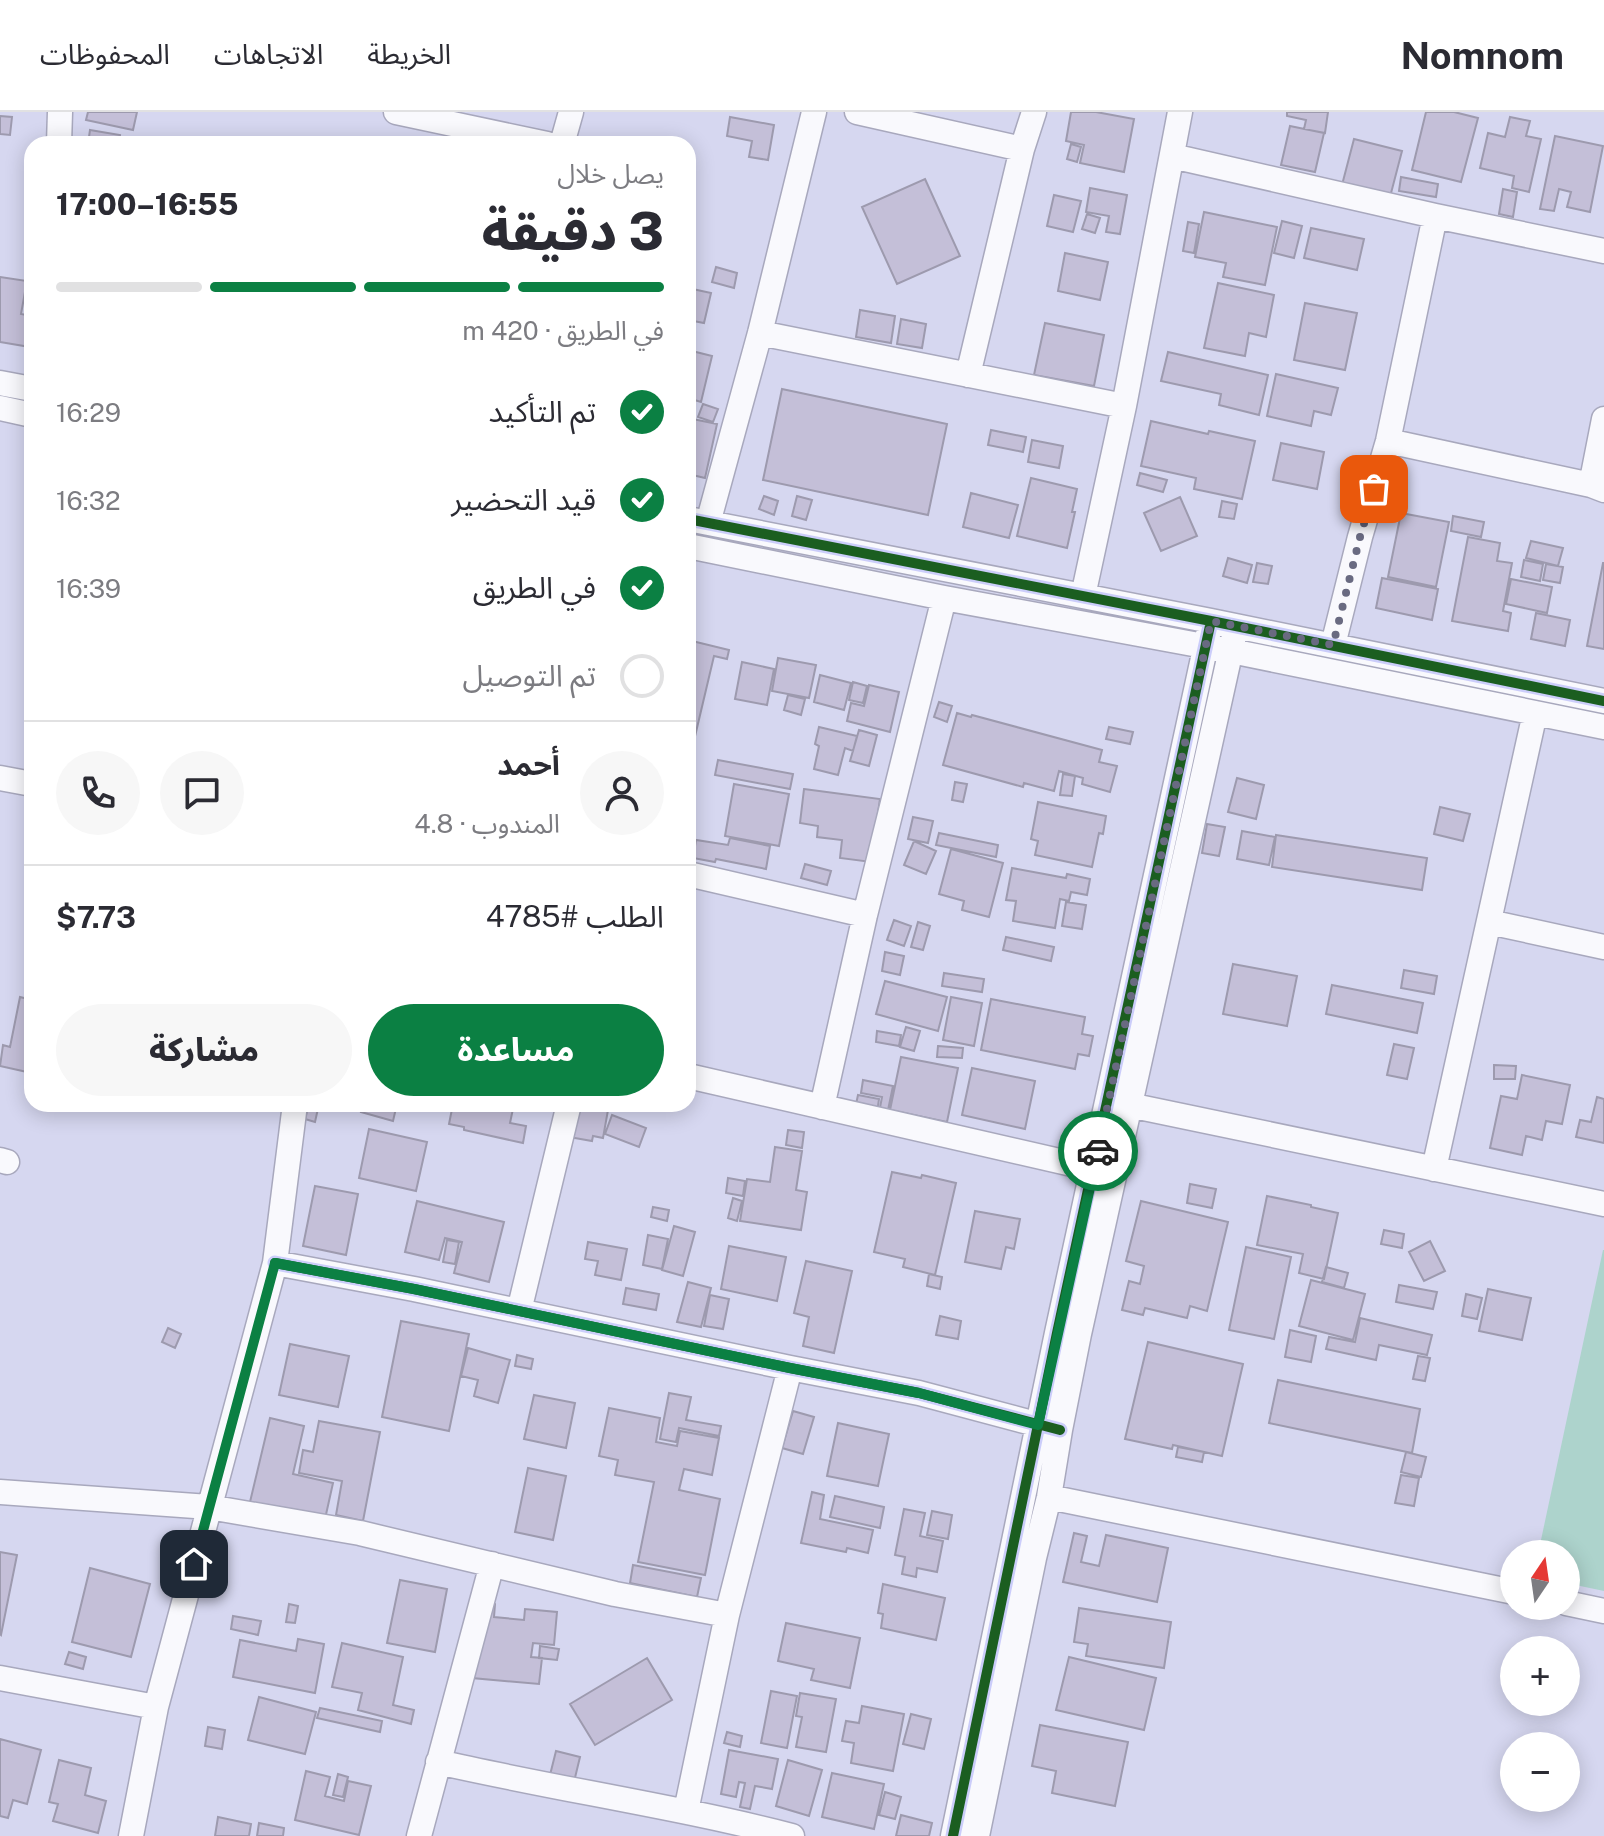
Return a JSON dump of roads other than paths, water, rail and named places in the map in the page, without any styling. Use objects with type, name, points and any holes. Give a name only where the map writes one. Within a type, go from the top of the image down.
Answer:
[{"type":"street","points":[[59,136],[60,112]]},
{"type":"street","points":[[396,112],[509,136]]},
{"type":"street","points":[[564,136],[571,112]]},
{"type":"street","points":[[814,112],[760,333],[698,521],[1604,701]]},
{"type":"street","points":[[857,112],[1022,149]]},
{"type":"street","points":[[968,375],[1022,149],[1034,112]]},
{"type":"street","points":[[1083,596],[1124,406],[1180,112]]},
{"type":"street","points":[[1172,156],[1604,251]]},
{"type":"street","points":[[1333,645],[1388,441],[1435,216]]},
{"type":"street","points":[[760,333],[1124,406]]},
{"type":"street","points":[[0,383],[24,388]]},
{"type":"street","points":[[0,408],[24,413]]},
{"type":"street","points":[[1388,441],[1598,488],[1604,419]]},
{"type":"street","points":[[696,548],[1604,727]]},
{"type":"street","points":[[822,1107],[865,915],[944,598]]},
{"type":"street","points":[[977,1836],[1049,1497],[1049,1427],[1094,1169],[1211,621]]},
{"type":"street","points":[[953,1836],[1049,1427],[1129,1105],[1236,627]]},
{"type":"street","points":[[1434,1169],[1535,713]]},
{"type":"street","points":[[0,778],[24,782]]},
{"type":"street","points":[[696,876],[865,915]]},
{"type":"street","points":[[1489,922],[1604,947]]},
{"type":"street","points":[[696,1078],[1094,1169]]},
{"type":"street","points":[[1129,1105],[1604,1204]]},
{"type":"street","points":[[131,1836],[156,1707],[275,1263],[294,1112]]},
{"type":"street","points":[[519,1311],[567,1112]]},
{"type":"street","points":[[275,1263],[919,1393],[1049,1427]]},
{"type":"street","points":[[686,1811],[727,1615],[790,1368]]},
{"type":"street","points":[[0,1492],[209,1507],[360,1533],[615,1594],[727,1615]]},
{"type":"street","points":[[1049,1497],[1500,1589]]},
{"type":"street","points":[[419,1836],[492,1564]]},
{"type":"street","points":[[1580,1606],[1604,1611]]},
{"type":"street","points":[[0,1678],[156,1707]]},
{"type":"street","points":[[438,1762],[686,1811],[792,1836]]}]
